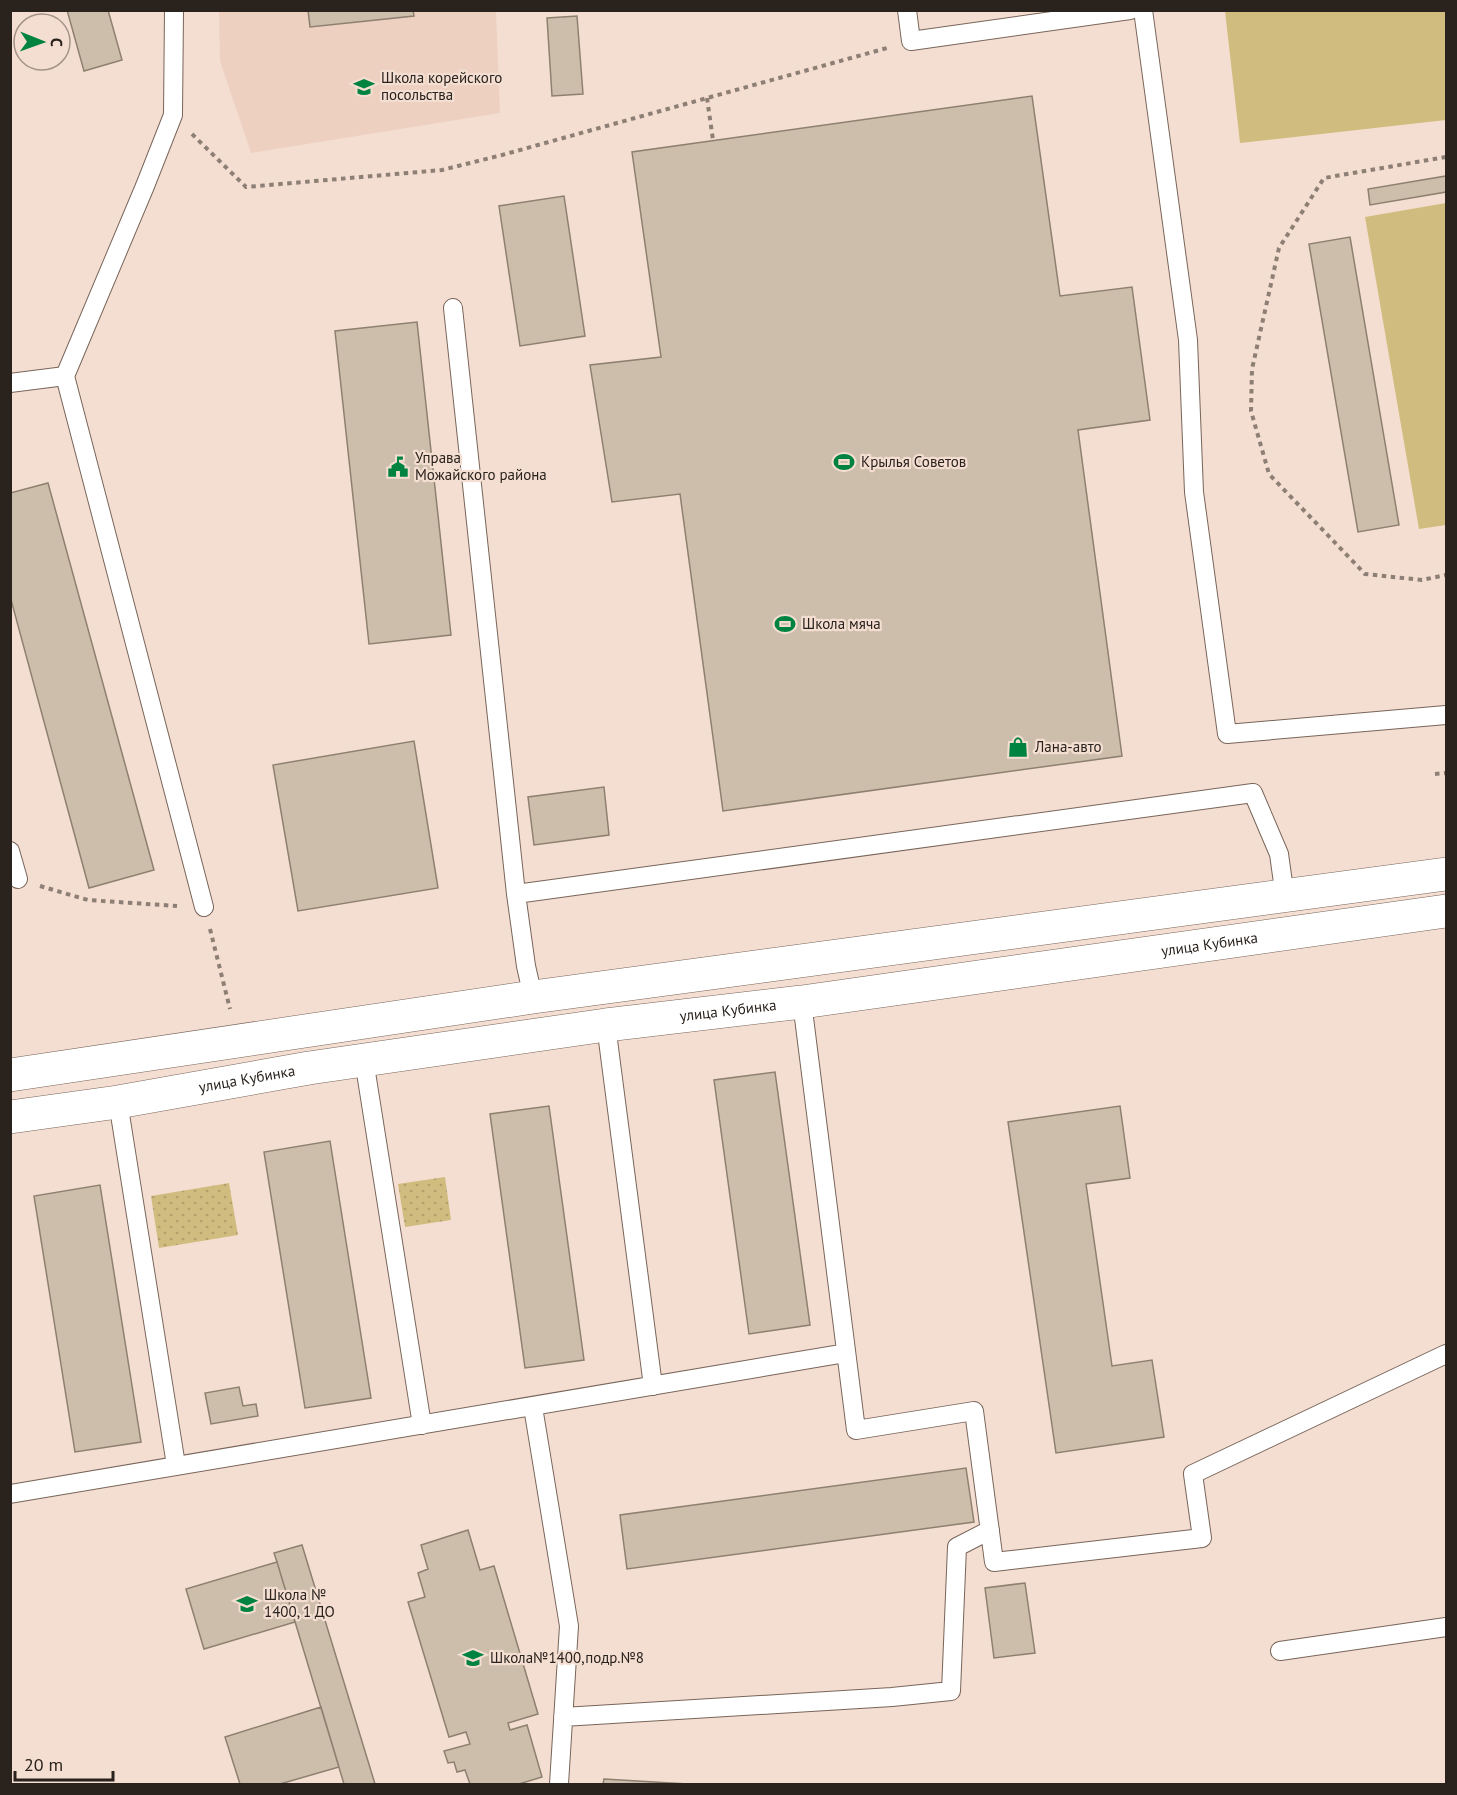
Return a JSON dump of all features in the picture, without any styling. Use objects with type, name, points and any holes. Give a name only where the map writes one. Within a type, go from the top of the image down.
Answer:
[{"type":"street","points":[[10,1075],[533,997],[1446,874]]},
{"type":"street","name":"улица Кубинка","points":[[10,1117],[309,1068],[606,1025],[802,1002],[1446,911]]},
{"type":"lane","points":[[174,10],[173,115],[65,376],[204,907]]},
{"type":"lane","points":[[907,10],[911,41],[1130,10]]},
{"type":"lane","points":[[1143,10],[1188,340],[1194,492],[1227,734],[1446,716]]},
{"type":"lane","points":[[453,308],[516,894],[526,966],[533,997]]},
{"type":"lane","points":[[10,383],[65,376]]},
{"type":"lane","points":[[516,894],[1253,793],[1279,854],[1285,897]]},
{"type":"lane","points":[[10,851],[18,879]]},
{"type":"lane","points":[[802,1002],[856,1430],[975,1411],[994,1562],[1202,1538],[1193,1474],[1446,1354]]},
{"type":"lane","points":[[606,1025],[653,1386]]},
{"type":"lane","points":[[364,1060],[422,1425]]},
{"type":"lane","points":[[118,1101],[176,1465]]},
{"type":"lane","points":[[10,1494],[846,1353]]},
{"type":"lane","points":[[533,1407],[569,1626],[559,1785]]},
{"type":"lane","points":[[564,1717],[891,1697],[951,1691],[957,1547],[990,1530]]},
{"type":"lane","points":[[1280,1651],[1446,1627]]},
{"type":"path","points":[[173,115],[246,187],[442,170],[911,41]]},
{"type":"path","points":[[707,98],[713,140]]},
{"type":"path","points":[[1446,158],[1324,178],[1279,248],[1252,369],[1251,411],[1269,474],[1365,574],[1422,580],[1446,575]]},
{"type":"path","points":[[1435,774],[1446,773]]},
{"type":"path","points":[[18,879],[88,900],[204,907],[230,1010]]},
{"type":"shaded area","name":"Школа корейского посольства","points":[[219,11],[496,11],[500,113],[251,153],[220,61]]},
{"type":"shaded area","points":[[1225,11],[1446,11],[1446,120],[1240,143]]},
{"type":"shaded area","points":[[1446,203],[1446,525],[1419,529],[1365,217]]},
{"type":"shaded area","points":[[445,1177],[451,1220],[405,1227],[398,1184]]},
{"type":"shaded area","points":[[229,1183],[238,1235],[159,1248],[151,1196]]},
{"type":"building","points":[[67,10],[108,10],[122,60],[84,71],[72,28],[72,12]]},
{"type":"building","points":[[308,10],[413,10],[414,16],[310,27]]},
{"type":"building","points":[[577,16],[583,94],[552,96],[547,18]]},
{"type":"building","name":"Крылья Советов","points":[[1032,96],[1060,296],[1132,287],[1150,420],[1078,430],[1122,756],[723,811],[680,494],[612,502],[590,365],[661,357],[632,152]]},
{"type":"building","points":[[1446,176],[1446,192],[1370,205],[1368,189]]},
{"type":"building","points":[[564,196],[585,336],[520,346],[499,206]]},
{"type":"building","points":[[1350,237],[1399,525],[1358,532],[1309,244]]},
{"type":"building","points":[[417,322],[451,635],[369,644],[335,331]]},
{"type":"building","points":[[48,483],[154,870],[89,888],[10,596],[10,493]]},
{"type":"building","points":[[414,741],[438,888],[298,911],[273,765]]},
{"type":"building","points":[[604,787],[609,835],[534,845],[528,797]]},
{"type":"building","points":[[775,1072],[810,1325],[749,1334],[714,1080]]},
{"type":"building","points":[[549,1106],[584,1360],[525,1368],[490,1114]]},
{"type":"building","points":[[1120,1106],[1130,1178],[1086,1184],[1112,1366],[1152,1360],[1164,1437],[1056,1453],[1008,1122]]},
{"type":"building","points":[[330,1141],[371,1398],[305,1408],[264,1152]]},
{"type":"building","points":[[100,1185],[141,1442],[75,1452],[34,1196]]},
{"type":"building","points":[[239,1387],[243,1406],[256,1404],[258,1416],[211,1424],[205,1393]]},
{"type":"building","points":[[966,1468],[974,1522],[627,1569],[620,1515]]},
{"type":"building","name":"Школа№1400,подр.№8","points":[[468,1530],[480,1570],[494,1566],[538,1714],[508,1723],[510,1730],[527,1725],[542,1777],[519,1784],[470,1784],[465,1770],[457,1772],[454,1762],[448,1763],[444,1751],[470,1744],[466,1732],[449,1737],[408,1602],[425,1597],[418,1573],[428,1569],[421,1545]]},
{"type":"building","points":[[302,1545],[375,1784],[344,1784],[274,1553]]},
{"type":"building","points":[[277,1562],[295,1622],[204,1649],[186,1589]]},
{"type":"building","points":[[1025,1583],[1035,1653],[994,1658],[985,1588]]},
{"type":"building","points":[[321,1707],[339,1767],[280,1784],[240,1784],[225,1737]]},
{"type":"building","points":[[604,1779],[688,1784],[603,1784]]},
{"type":"place","name":"Школа корейского посольства","points":[[364,87]]},
{"type":"place","name":"Крылья Советов","points":[[844,462]]},
{"type":"place","name":"Управа Можайского района","points":[[398,467]]},
{"type":"place","name":"Школа мяча","points":[[785,624]]},
{"type":"place","name":"Лана-авто","points":[[1018,747]]},
{"type":"place","name":"Школа № 1400, 1 ДО","points":[[247,1604]]},
{"type":"place","name":"Школа№1400,подр.№8","points":[[473,1658]]}]
